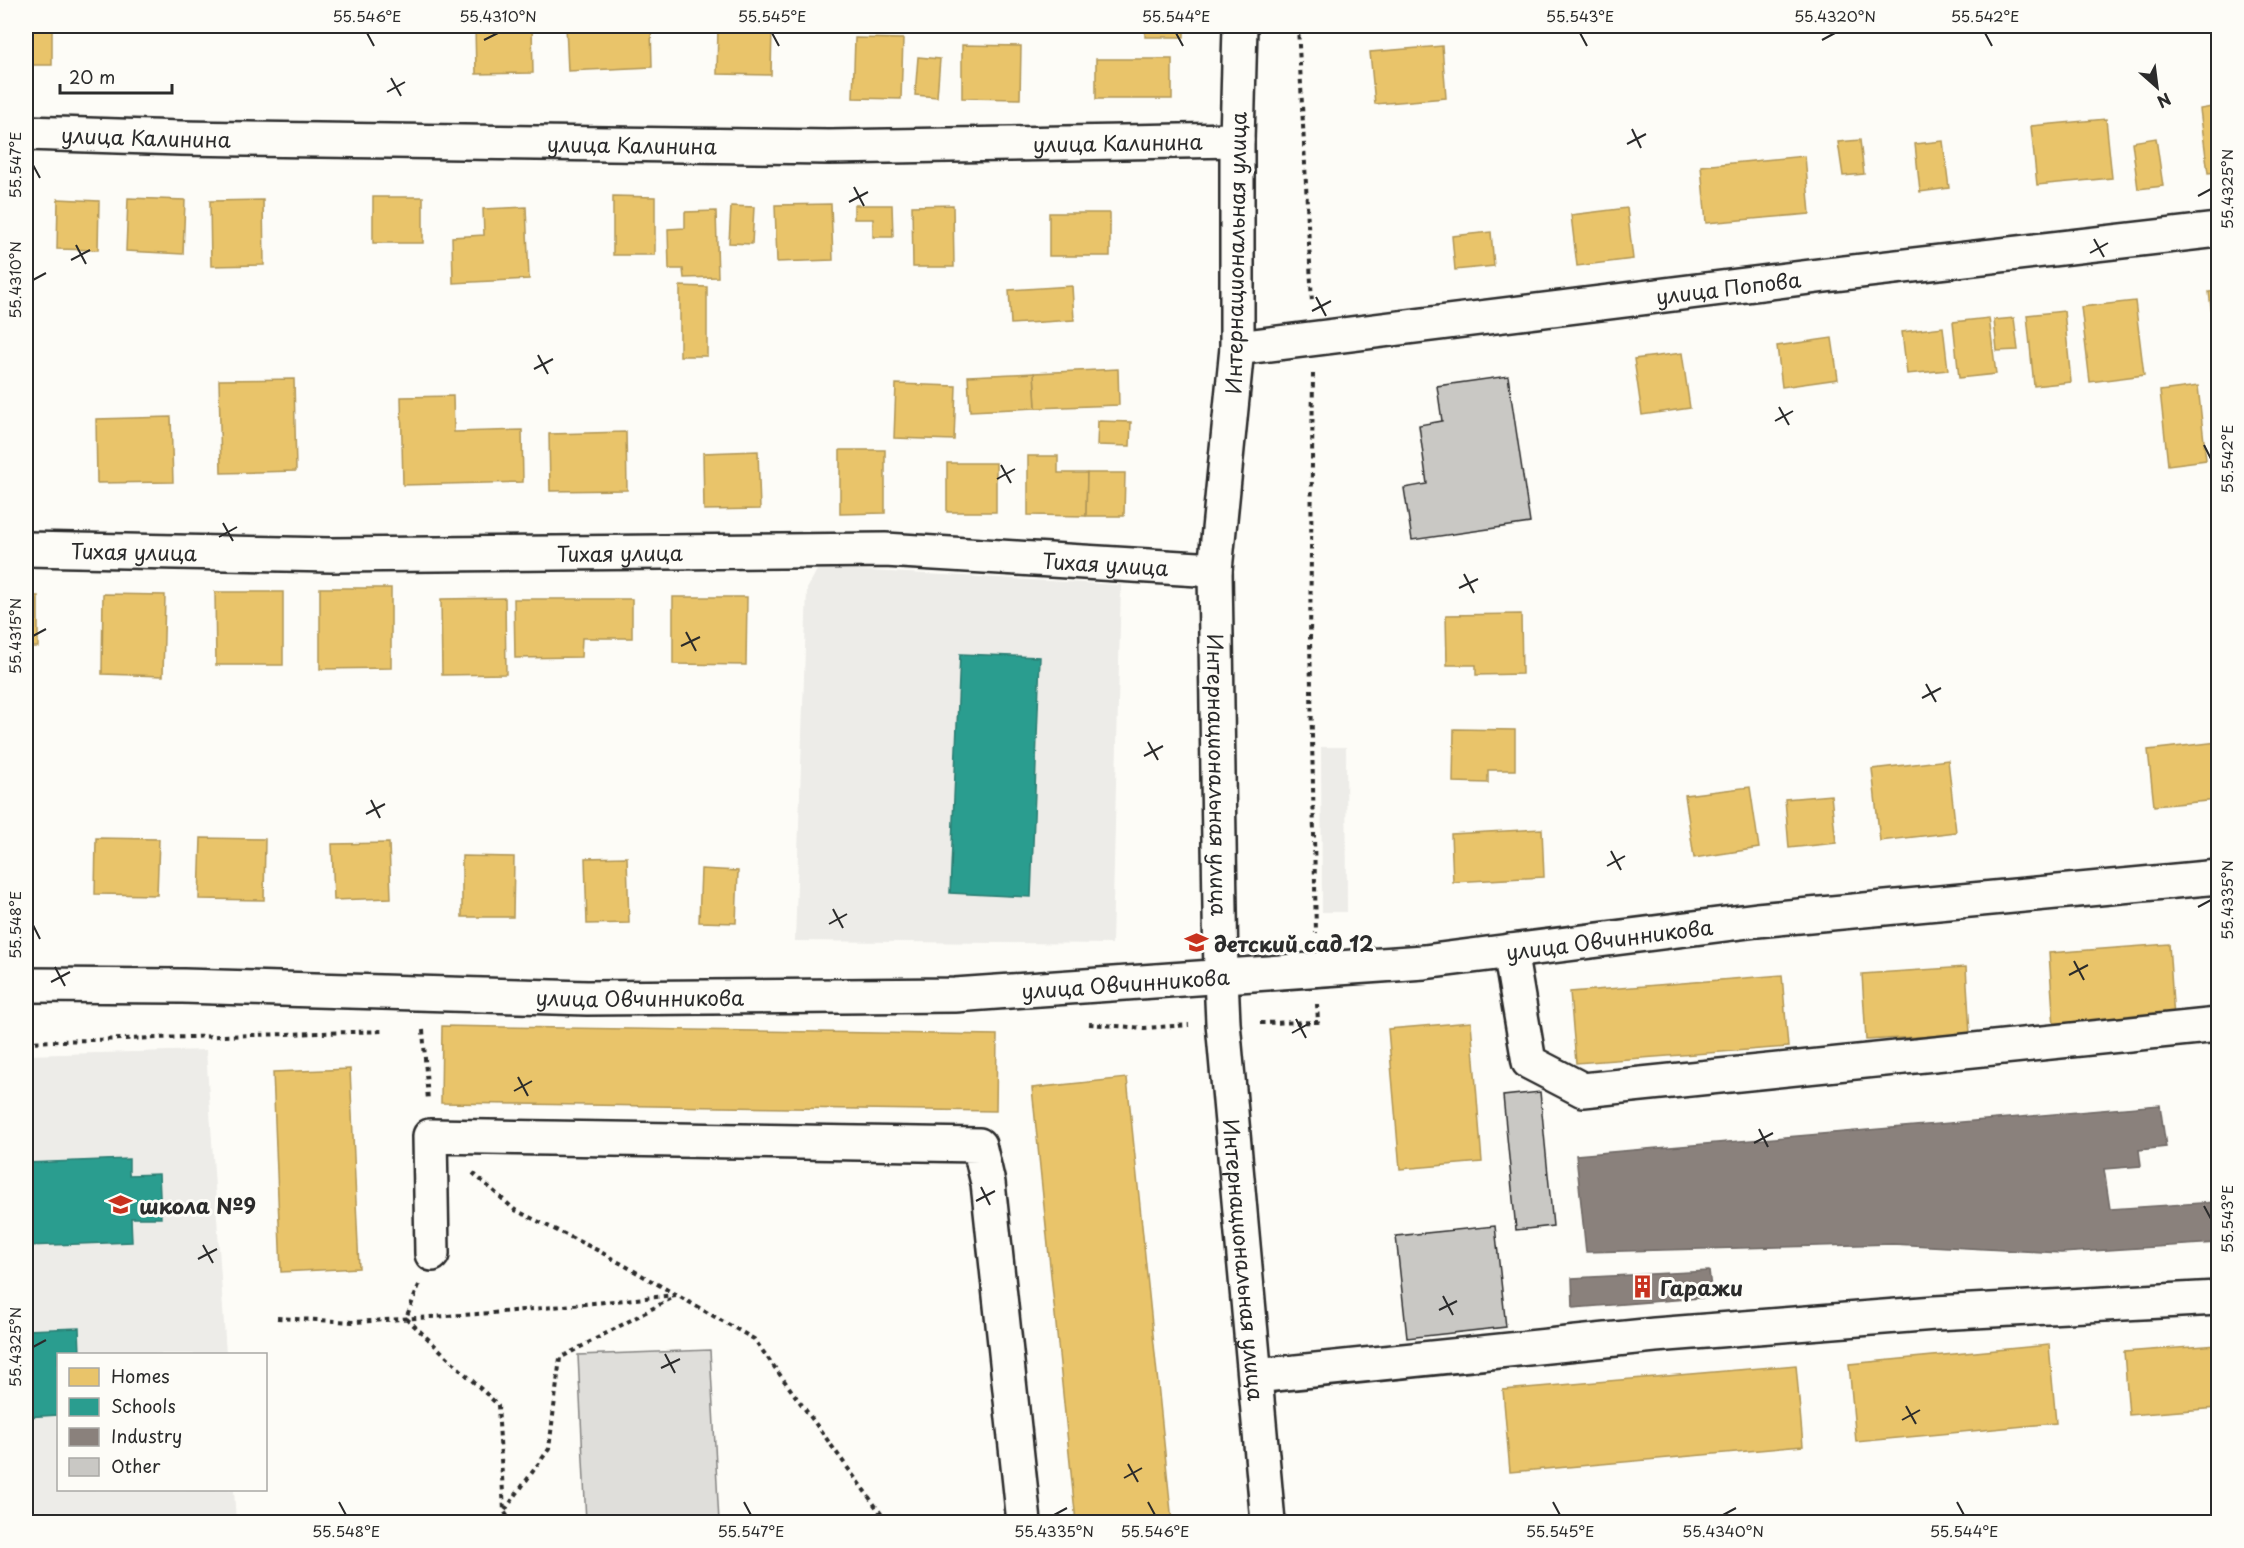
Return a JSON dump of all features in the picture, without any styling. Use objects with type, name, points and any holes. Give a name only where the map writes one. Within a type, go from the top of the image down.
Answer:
[{"type":"street","name":"Интернациональная улица","points":[[1240,26],[1237,348],[1215,570],[1221,977],[1223,1023],[1268,1522]]},
{"type":"street","name":"улица Калинина","points":[[26,133],[204,138],[829,147],[1238,140]]},
{"type":"street","name":"улица Попова","points":[[1237,348],[1826,275],[2218,230]]},
{"type":"street","name":"Тихая улица","points":[[26,549],[331,555],[885,550],[1215,570]]},
{"type":"street","name":"улица Овчинникова","points":[[26,985],[183,986],[587,998],[955,995],[1424,962],[1757,920],[2218,877]]},
{"type":"street","points":[[1510,951],[1529,1062],[1583,1090],[2218,1025]]},
{"type":"street","points":[[432,1254],[430,1136],[979,1145],[988,1183],[1024,1522]]},
{"type":"street","points":[[1256,1376],[1655,1335],[1935,1312],[2218,1298]]},
{"type":"path","points":[[1085,1024],[1144,1028],[1223,1023],[1318,1022],[1310,639],[1313,338],[1298,26]]},
{"type":"path","points":[[425,1020],[423,1030],[430,1136]]},
{"type":"path","points":[[411,1030],[423,1030]]},
{"type":"path","points":[[26,1042],[388,1031]]},
{"type":"path","points":[[472,1173],[515,1210],[599,1251],[754,1339],[887,1522]]},
{"type":"path","points":[[277,1318],[355,1322],[492,1313],[677,1295]]},
{"type":"path","points":[[504,1511],[549,1449],[560,1358],[677,1295]]},
{"type":"path","points":[[406,1318],[498,1406],[504,1511],[511,1522]]},
{"type":"shaded area","points":[[818,568],[1121,585],[1112,944],[795,941],[807,589]]},
{"type":"shaded area","points":[[1321,747],[1346,747],[1347,912],[1322,912]]},
{"type":"shaded area","name":"школа №9","points":[[206,1050],[226,1353],[57,1353],[57,1491],[234,1491],[236,1522],[26,1522],[26,1055]]},
{"type":"shaded area","points":[[710,1350],[719,1522],[586,1522],[578,1355]]},
{"type":"building: Homes","points":[[26,26],[52,26],[52,65],[26,65]]},
{"type":"building: Homes","points":[[475,26],[532,26],[533,73],[476,74]]},
{"type":"building: Homes","points":[[566,26],[651,26],[652,67],[568,71]]},
{"type":"building: Homes","points":[[718,26],[772,26],[771,75],[717,74]]},
{"type":"building: Homes","points":[[1145,26],[1184,26],[1184,37],[1145,37]]},
{"type":"building: Homes","points":[[855,38],[903,39],[901,99],[853,98]]},
{"type":"building: Homes","points":[[962,45],[1021,46],[1020,99],[962,98]]},
{"type":"building: Homes","points":[[1442,46],[1446,98],[1375,104],[1370,52]]},
{"type":"building: Homes","points":[[918,57],[940,59],[937,97],[915,95]]},
{"type":"building: Homes","points":[[1096,59],[1172,59],[1172,99],[1096,99]]},
{"type":"building: Homes","points":[[2218,106],[2218,172],[2208,173],[2200,109]]},
{"type":"building: Homes","points":[[2106,119],[2112,178],[2037,185],[2031,126]]},
{"type":"building: Homes","points":[[2156,138],[2163,186],[2138,189],[2132,142]]},
{"type":"building: Homes","points":[[1860,140],[1864,174],[1843,176],[1838,142]]},
{"type":"building: Homes","points":[[1943,141],[1949,188],[1920,192],[1915,144]]},
{"type":"building: Homes","points":[[1805,156],[1810,214],[1706,223],[1701,166]]},
{"type":"building: Homes","points":[[613,196],[655,197],[655,255],[613,255]]},
{"type":"building: Homes","points":[[373,197],[423,197],[423,243],[373,243]]},
{"type":"building: Homes","points":[[128,198],[185,200],[183,254],[126,251]]},
{"type":"building: Homes","points":[[58,199],[99,201],[98,250],[57,249]]},
{"type":"building: Homes","points":[[263,200],[264,265],[211,266],[210,201]]},
{"type":"building: Homes","points":[[831,204],[833,260],[777,262],[775,205]]},
{"type":"building: Homes","points":[[854,205],[892,205],[893,237],[873,237],[873,219],[854,219]]},
{"type":"building: Homes","points":[[953,205],[954,267],[913,267],[912,206]]},
{"type":"building: Homes","points":[[731,206],[754,207],[752,244],[729,243]]},
{"type":"building: Homes","points":[[526,207],[529,279],[453,283],[452,237],[484,235],[483,209]]},
{"type":"building: Homes","points":[[1627,208],[1633,259],[1577,266],[1571,215]]},
{"type":"building: Homes","points":[[716,211],[718,277],[684,278],[683,269],[669,269],[668,229],[685,228],[685,212]]},
{"type":"building: Homes","points":[[1049,213],[1110,213],[1110,256],[1049,256]]},
{"type":"building: Homes","points":[[1491,232],[1494,266],[1455,270],[1452,236]]},
{"type":"building: Homes","points":[[680,286],[707,287],[707,356],[680,356]]},
{"type":"building: Homes","points":[[1072,286],[1074,320],[1011,324],[1009,290]]},
{"type":"building: Homes","points":[[2218,291],[2218,345],[2216,346],[2209,292]]},
{"type":"building: Homes","points":[[2135,301],[2144,375],[2090,382],[2081,307]]},
{"type":"building: Homes","points":[[2064,311],[2071,382],[2034,386],[2027,315]]},
{"type":"building: Homes","points":[[1989,318],[1996,374],[1959,378],[1953,322]]},
{"type":"building: Homes","points":[[2014,318],[2018,350],[1997,351],[1994,320]]},
{"type":"building: Homes","points":[[1943,327],[1948,370],[1907,374],[1902,332]]},
{"type":"building: Homes","points":[[1832,338],[1838,379],[1782,387],[1777,346]]},
{"type":"building: Homes","points":[[1682,353],[1690,408],[1642,415],[1634,359]]},
{"type":"building: Homes","points":[[1118,369],[1119,405],[1036,408],[1034,373]]},
{"type":"building: Homes","points":[[1034,373],[1036,408],[970,411],[968,376]]},
{"type":"building: Homes","points":[[294,379],[296,471],[221,473],[219,380]]},
{"type":"building: Homes","points":[[896,384],[956,386],[954,440],[894,438]]},
{"type":"building: Homes","points":[[2198,386],[2206,460],[2168,465],[2160,391]]},
{"type":"building: Homes","points":[[453,396],[454,432],[522,430],[523,482],[403,485],[401,397]]},
{"type":"building: Homes","points":[[171,417],[173,482],[97,483],[96,419]]},
{"type":"building: Homes","points":[[1098,421],[1131,422],[1130,446],[1097,445]]},
{"type":"building: Homes","points":[[626,432],[627,490],[550,491],[549,434]]},
{"type":"building: Homes","points":[[840,450],[885,450],[885,513],[840,514]]},
{"type":"building: Homes","points":[[758,451],[760,509],[704,510],[703,453]]},
{"type":"building: Homes","points":[[1028,456],[1058,456],[1058,473],[1087,473],[1086,516],[1028,515]]},
{"type":"building: Homes","points":[[947,463],[996,463],[996,512],[947,512]]},
{"type":"building: Homes","points":[[1087,473],[1125,473],[1124,516],[1086,516]]},
{"type":"building: Homes","points":[[320,588],[391,588],[391,668],[320,669]]},
{"type":"building: Homes","points":[[215,592],[283,592],[283,665],[216,665]]},
{"type":"building: Homes","points":[[103,594],[165,595],[163,676],[102,674]]},
{"type":"building: Homes","points":[[26,596],[38,596],[38,647],[26,647]]},
{"type":"building: Homes","points":[[673,597],[747,597],[746,665],[673,664]]},
{"type":"building: Homes","points":[[505,598],[506,674],[442,675],[441,599]]},
{"type":"building: Homes","points":[[514,599],[632,599],[632,638],[582,638],[581,657],[515,658]]},
{"type":"building: Homes","points":[[1521,614],[1522,674],[1476,675],[1476,665],[1447,665],[1446,615]]},
{"type":"building: Homes","points":[[1454,729],[1515,730],[1515,770],[1488,770],[1488,783],[1453,782]]},
{"type":"building: Homes","points":[[2218,742],[2218,800],[2154,806],[2148,750]]},
{"type":"building: Homes","points":[[1948,760],[1956,832],[1880,841],[1872,769]]},
{"type":"building: Homes","points":[[1750,787],[1759,848],[1694,858],[1685,795]]},
{"type":"building: Homes","points":[[1831,795],[1836,843],[1789,848],[1785,799]]},
{"type":"building: Homes","points":[[1542,829],[1544,877],[1453,882],[1451,834]]},
{"type":"building: Homes","points":[[96,838],[159,839],[157,895],[95,894]]},
{"type":"building: Homes","points":[[201,838],[265,839],[264,900],[199,899]]},
{"type":"building: Homes","points":[[389,843],[391,898],[334,900],[332,844]]},
{"type":"building: Homes","points":[[462,856],[514,857],[513,917],[462,917]]},
{"type":"building: Homes","points":[[627,857],[629,923],[587,924],[585,858]]},
{"type":"building: Homes","points":[[701,869],[738,871],[736,923],[699,922]]},
{"type":"building: Homes","points":[[2169,944],[2174,1018],[2054,1027],[2049,953]]},
{"type":"building: Homes","points":[[1966,967],[1970,1034],[1866,1040],[1862,974]]},
{"type":"building: Homes","points":[[1782,975],[1788,1047],[1576,1063],[1570,992]]},
{"type":"building: Homes","points":[[1471,1022],[1482,1162],[1400,1169],[1388,1029]]},
{"type":"building: Homes","points":[[442,1026],[997,1035],[996,1111],[441,1103]]},
{"type":"building: Homes","points":[[350,1069],[359,1268],[281,1272],[273,1072]]},
{"type":"building: Homes","points":[[1127,1078],[1172,1522],[1076,1522],[1032,1088]]},
{"type":"building: Homes","points":[[2049,1345],[2056,1423],[1856,1442],[1849,1364]]},
{"type":"building: Homes","points":[[2218,1345],[2218,1408],[2129,1415],[2124,1352]]},
{"type":"building: Homes","points":[[1796,1365],[1803,1446],[1510,1472],[1503,1390]]},
{"type":"building: Schools","points":[[960,654],[1040,657],[1031,897],[950,893]]},
{"type":"building: Schools","name":"школа №9","points":[[129,1159],[129,1175],[159,1174],[161,1218],[131,1218],[132,1242],[26,1246],[26,1163]]},
{"type":"building: Schools","points":[[79,1328],[80,1353],[57,1353],[57,1415],[26,1417],[26,1330]]},
{"type":"building: Industry","points":[[2160,1105],[2166,1147],[2139,1150],[2141,1166],[2104,1169],[2110,1209],[2216,1202],[2216,1243],[2061,1253],[1893,1244],[1586,1252],[1576,1155]]},
{"type":"building: Industry","name":"Гаражи","points":[[1709,1271],[1712,1297],[1573,1308],[1572,1278]]},
{"type":"building: Other","points":[[1508,376],[1530,523],[1412,540],[1404,488],[1427,484],[1419,425],[1442,421],[1437,386]]},
{"type":"building: Other","points":[[1540,1092],[1553,1226],[1516,1230],[1503,1096]]},
{"type":"building: Other","points":[[1495,1226],[1506,1327],[1407,1338],[1396,1236]]},
{"type":"place","name":"детский сад 12","points":[[1196,943]]},
{"type":"place","name":"школа №9","points":[[121,1205]]},
{"type":"place","name":"Гаражи","points":[[1642,1287]]}]
